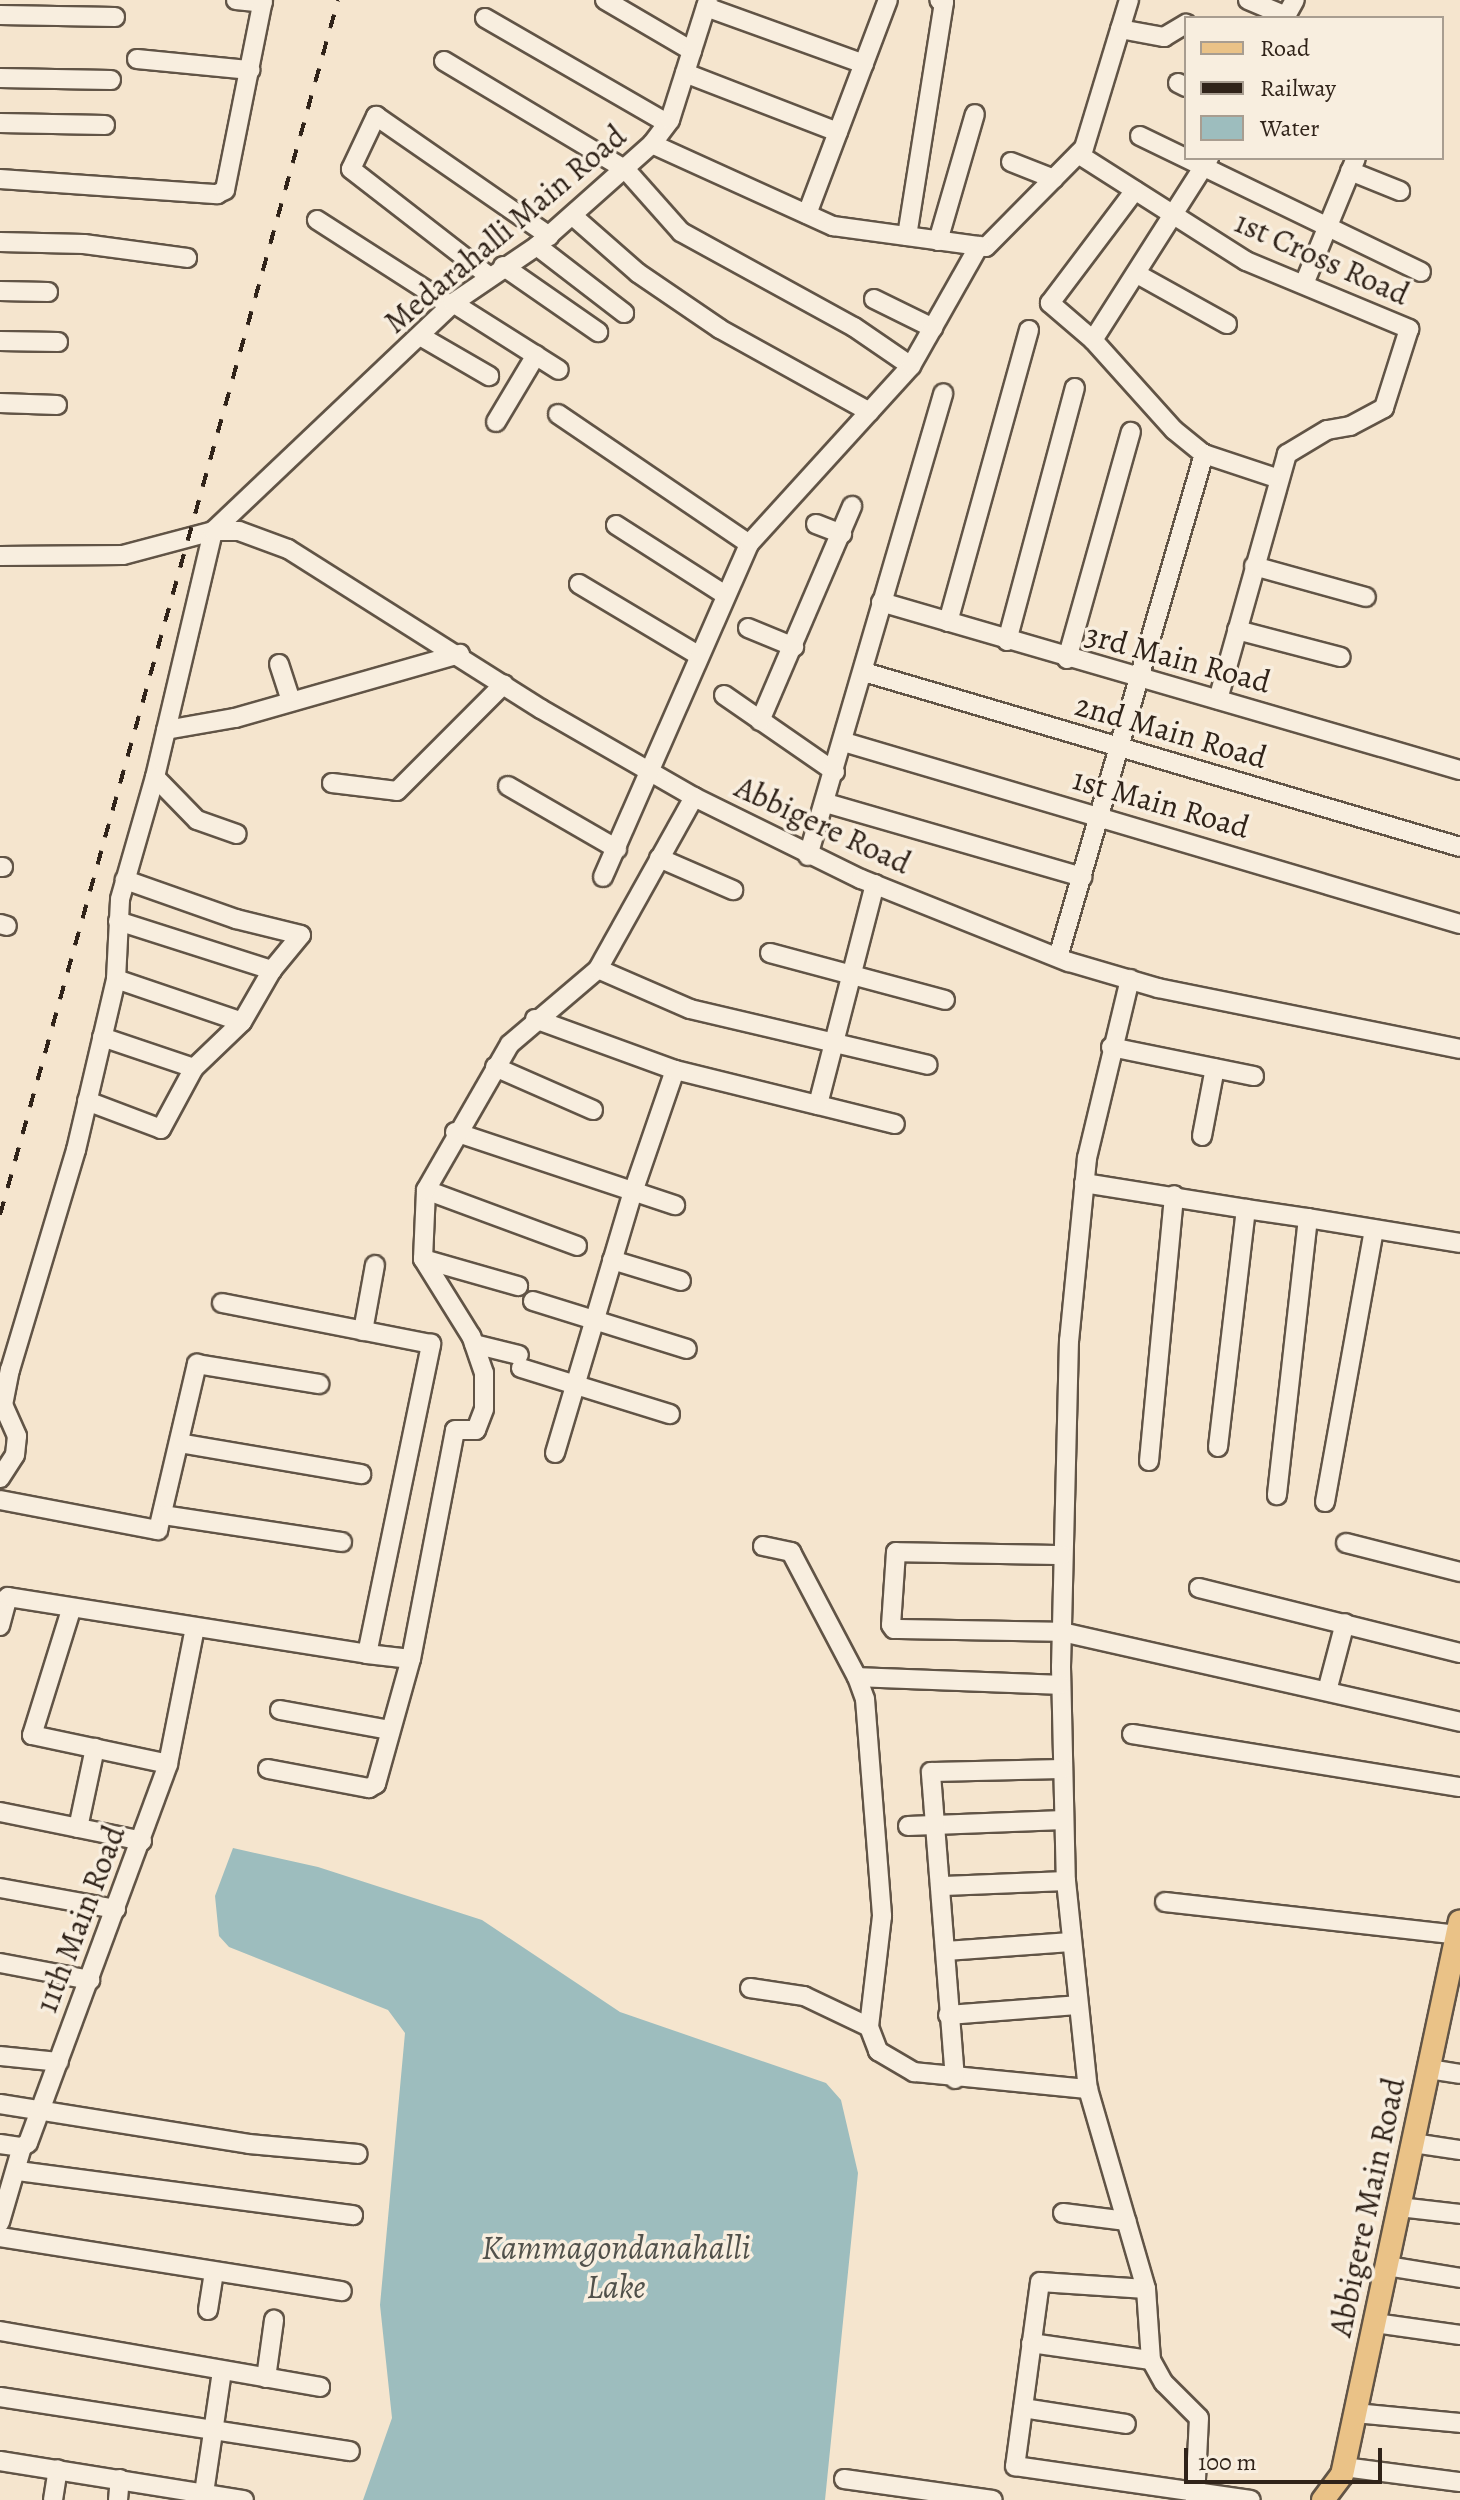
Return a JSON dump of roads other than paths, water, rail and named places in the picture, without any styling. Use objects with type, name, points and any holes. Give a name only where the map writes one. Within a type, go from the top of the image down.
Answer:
[{"type":"main road","name":"Abbigere Main Road","points":[[1323,2500],[1344,2467],[1429,2069],[1452,1994],[1459,1930]]},
{"type":"street","points":[[0,179],[217,194],[225,190],[231,176],[263,1],[236,0]]},
{"type":"street","points":[[605,0],[692,51]]},
{"type":"street","points":[[807,214],[888,0]]},
{"type":"street","points":[[907,236],[944,2],[939,0]]},
{"type":"street","points":[[652,144],[833,226],[986,247],[1078,154],[1129,0]]},
{"type":"street","points":[[1248,0],[1286,16],[1295,0]]},
{"type":"street","points":[[705,2],[864,64]]},
{"type":"street","name":"Medarahalli Main Road","points":[[213,531],[452,305],[543,241],[652,144],[667,123],[705,2]]},
{"type":"street","points":[[0,15],[115,17]]},
{"type":"street","points":[[485,18],[667,123]]},
{"type":"street","points":[[1120,29],[1164,37],[1184,25]]},
{"type":"street","points":[[137,59],[250,70]]},
{"type":"street","points":[[444,61],[626,170],[681,232],[854,327],[911,366]]},
{"type":"street","points":[[685,73],[838,132]]},
{"type":"street","points":[[0,78],[111,80]]},
{"type":"street","points":[[938,241],[975,114]]},
{"type":"street","points":[[598,332],[497,272],[351,169],[376,116],[543,241],[624,313]]},
{"type":"street","points":[[0,123],[105,125]]},
{"type":"street","points":[[1140,136],[1184,154]]},
{"type":"street","name":"1st Cross Road","points":[[1078,154],[1246,261],[1409,329],[1384,408],[1373,417],[1327,430],[1287,454],[1218,699]]},
{"type":"street","points":[[1011,162],[1054,179]]},
{"type":"street","points":[[1093,340],[1206,163],[1326,227],[1421,272]]},
{"type":"street","points":[[1304,284],[1353,165],[1400,191]]},
{"type":"street","points":[[1135,190],[1050,303],[1093,340],[1174,430],[1204,454],[1273,477]]},
{"type":"street","points":[[573,216],[638,273],[720,329],[870,412]]},
{"type":"street","points":[[317,220],[559,370]]},
{"type":"street","points":[[0,242],[84,244],[187,258]]},
{"type":"street","points":[[603,877],[653,773],[698,655],[749,544],[911,366],[979,246]]},
{"type":"street","points":[[1137,274],[1227,324]]},
{"type":"street","points":[[0,291],[48,292]]},
{"type":"street","points":[[874,299],[933,328]]},
{"type":"street","points":[[948,622],[1029,330]]},
{"type":"street","points":[[420,336],[489,376]]},
{"type":"street","points":[[0,341],[58,342]]},
{"type":"street","points":[[496,422],[536,355]]},
{"type":"street","points":[[1007,641],[1075,388]]},
{"type":"street","points":[[808,856],[844,742],[881,602],[943,393]]},
{"type":"street","points":[[0,403],[57,405]]},
{"type":"street","points":[[558,414],[749,544]]},
{"type":"street","points":[[1067,659],[1131,432]]},
{"type":"street","points":[[1058,957],[1122,748],[1165,579],[1204,454]]},
{"type":"street","points":[[760,721],[852,506]]},
{"type":"street","points":[[816,524],[842,534]]},
{"type":"street","points":[[616,525],[724,594]]},
{"type":"street","points":[[0,556],[123,555],[213,531],[155,777],[125,880],[118,921],[116,979],[87,1101],[10,1370],[3,1405],[17,1436],[15,1455],[0,1478]]},
{"type":"street","name":"Abbigere Road","points":[[213,531],[239,531],[288,549],[504,684],[694,797],[808,856],[875,884],[1058,957],[1130,979],[1258,1011],[1460,1049]]},
{"type":"street","points":[[1254,566],[1366,597]]},
{"type":"street","points":[[579,584],[698,655]]},
{"type":"street","name":"3rd Main Road","points":[[881,602],[1067,659],[1218,699],[1460,770]]},
{"type":"street","points":[[748,628],[794,647]]},
{"type":"street","points":[[1237,630],[1341,657]]},
{"type":"street","points":[[166,730],[235,718],[460,654]]},
{"type":"street","points":[[279,664],[291,701]]},
{"type":"street","name":"2nd Main Road","points":[[864,672],[1460,847]]},
{"type":"street","points":[[332,783],[397,791],[504,684]]},
{"type":"street","points":[[724,695],[835,772]]},
{"type":"street","name":"1st Main Road","points":[[844,742],[1460,924]]},
{"type":"street","points":[[155,777],[197,820],[237,834]]},
{"type":"street","points":[[508,786],[617,849]]},
{"type":"street","points":[[268,1769],[375,1787],[411,1659],[468,1429],[484,1409],[484,1373],[474,1344],[423,1259],[426,1190],[455,1132],[495,1067],[535,1019],[598,969],[694,797]]},
{"type":"street","points":[[826,803],[1083,877]]},
{"type":"street","points":[[659,858],[733,890]]},
{"type":"street","points":[[87,1101],[161,1129],[194,1068],[242,1022],[272,970],[301,935],[236,919],[125,880]]},
{"type":"street","points":[[818,1105],[875,884]]},
{"type":"street","points":[[118,921],[272,970]]},
{"type":"street","points":[[770,953],[851,978],[945,1000]]},
{"type":"street","points":[[598,969],[690,1009],[835,1040],[928,1065]]},
{"type":"street","points":[[116,979],[242,1022]]},
{"type":"street","points":[[1130,979],[1111,1047],[1084,1183],[1063,1439],[1061,1685],[1066,1881],[1088,2089],[1146,2289],[1151,2360],[1164,2383],[1199,2418],[1195,2496]]},
{"type":"street","points":[[535,1019],[675,1070],[895,1124]]},
{"type":"street","points":[[102,1037],[194,1068]]},
{"type":"street","points":[[1111,1047],[1254,1076]]},
{"type":"street","points":[[495,1067],[593,1110]]},
{"type":"street","points":[[1202,1136],[1215,1068]]},
{"type":"street","points":[[555,1453],[633,1192],[675,1070]]},
{"type":"street","points":[[455,1132],[675,1205]]},
{"type":"street","points":[[1084,1183],[1460,1243]]},
{"type":"street","points":[[426,1190],[577,1246]]},
{"type":"street","points":[[1149,1461],[1174,1195]]},
{"type":"street","points":[[1218,1447],[1246,1209]]},
{"type":"street","points":[[1277,1495],[1308,1218]]},
{"type":"street","points":[[1325,1502],[1374,1229]]},
{"type":"street","points":[[423,1259],[518,1286]]},
{"type":"street","points":[[612,1260],[681,1281]]},
{"type":"street","points":[[363,1331],[375,1265]]},
{"type":"street","points":[[533,1301],[687,1349]]},
{"type":"street","points":[[222,1303],[431,1344],[367,1654]]},
{"type":"street","points":[[474,1344],[575,1384],[670,1414]]},
{"type":"street","points":[[0,1500],[148,1532],[158,1530],[197,1364],[319,1384]]},
{"type":"street","points":[[179,1443],[361,1474]]},
{"type":"street","points":[[163,1515],[342,1542]]},
{"type":"street","points":[[1346,1543],[1460,1572]]},
{"type":"street","points":[[763,1546],[791,1552],[857,1677],[865,1699],[882,1916],[869,2027],[878,2051],[901,2068],[955,2079],[1088,2089]]},
{"type":"street","points":[[1062,1555],[896,1552],[891,1625],[894,1629],[1062,1632],[1460,1722]]},
{"type":"street","points":[[1199,1588],[1460,1653]]},
{"type":"street","points":[[0,1626],[4,1596],[71,1610],[411,1659]]},
{"type":"street","points":[[71,1610],[32,1735],[168,1764]]},
{"type":"street","points":[[1327,1691],[1345,1623]]},
{"type":"street","name":"11th Main Road","points":[[1,2218],[18,2171],[22,2147],[40,2112],[168,1764],[195,1628]]},
{"type":"street","points":[[857,1677],[1061,1685]]},
{"type":"street","points":[[280,1710],[390,1730]]},
{"type":"street","points":[[1132,1734],[1460,1787]]},
{"type":"street","points":[[78,1828],[95,1748]]},
{"type":"street","points":[[955,2079],[948,2015],[944,1886],[931,1772],[1063,1769]]},
{"type":"street","points":[[0,1812],[142,1841]]},
{"type":"street","points":[[908,1826],[1064,1820]]},
{"type":"street","points":[[944,1886],[1066,1881]]},
{"type":"street","points":[[0,1888],[116,1909]]},
{"type":"street","points":[[1165,1902],[1459,1930]]},
{"type":"street","points":[[946,1951],[1071,1942]]},
{"type":"street","points":[[0,1963],[90,1980]]},
{"type":"street","points":[[750,1988],[804,1996],[869,2027]]},
{"type":"street","points":[[948,2015],[1077,2005]]},
{"type":"street","points":[[0,2056],[59,2062]]},
{"type":"street","points":[[1429,2069],[1460,2074]]},
{"type":"street","points":[[0,2104],[249,2144],[358,2154]]},
{"type":"street","points":[[1413,2143],[1460,2150]]},
{"type":"street","points":[[0,2144],[22,2147]]},
{"type":"street","points":[[18,2171],[353,2215]]},
{"type":"street","points":[[1399,2207],[1460,2214]]},
{"type":"street","points":[[1063,2213],[1126,2221]]},
{"type":"street","points":[[0,2237],[342,2291]]},
{"type":"street","points":[[1387,2266],[1460,2278]]},
{"type":"street","points":[[208,2310],[214,2272]]},
{"type":"street","points":[[1146,2289],[1040,2282],[1015,2466],[1195,2496],[1251,2500]]},
{"type":"street","points":[[266,2378],[274,2320]]},
{"type":"street","points":[[1375,2323],[1460,2335]]},
{"type":"street","points":[[0,2331],[320,2387]]},
{"type":"street","points":[[1031,2343],[1151,2360]]},
{"type":"street","points":[[204,2493],[222,2371]]},
{"type":"street","points":[[0,2397],[215,2433],[350,2451]]},
{"type":"street","points":[[1023,2408],[1126,2424]]},
{"type":"street","points":[[1355,2413],[1460,2423]]},
{"type":"street","points":[[0,2461],[120,2479],[180,2495],[204,2493],[237,2500]]},
{"type":"street","points":[[1344,2467],[1460,2482]]},
{"type":"street","points":[[53,2500],[58,2469]]},
{"type":"street","points":[[118,2500],[120,2479]]},
{"type":"street","points":[[844,2479],[993,2500]]},
{"type":"water","name":"Kammagondanahalli Lake","points":[[233,1848],[318,1867],[482,1920],[620,2012],[826,2083],[841,2100],[858,2173],[825,2500],[363,2500],[392,2418],[380,2305],[405,2033],[388,2010],[229,1947],[219,1936],[215,1896]]},
{"type":"railway","points":[[0,1215],[338,0]]}]
